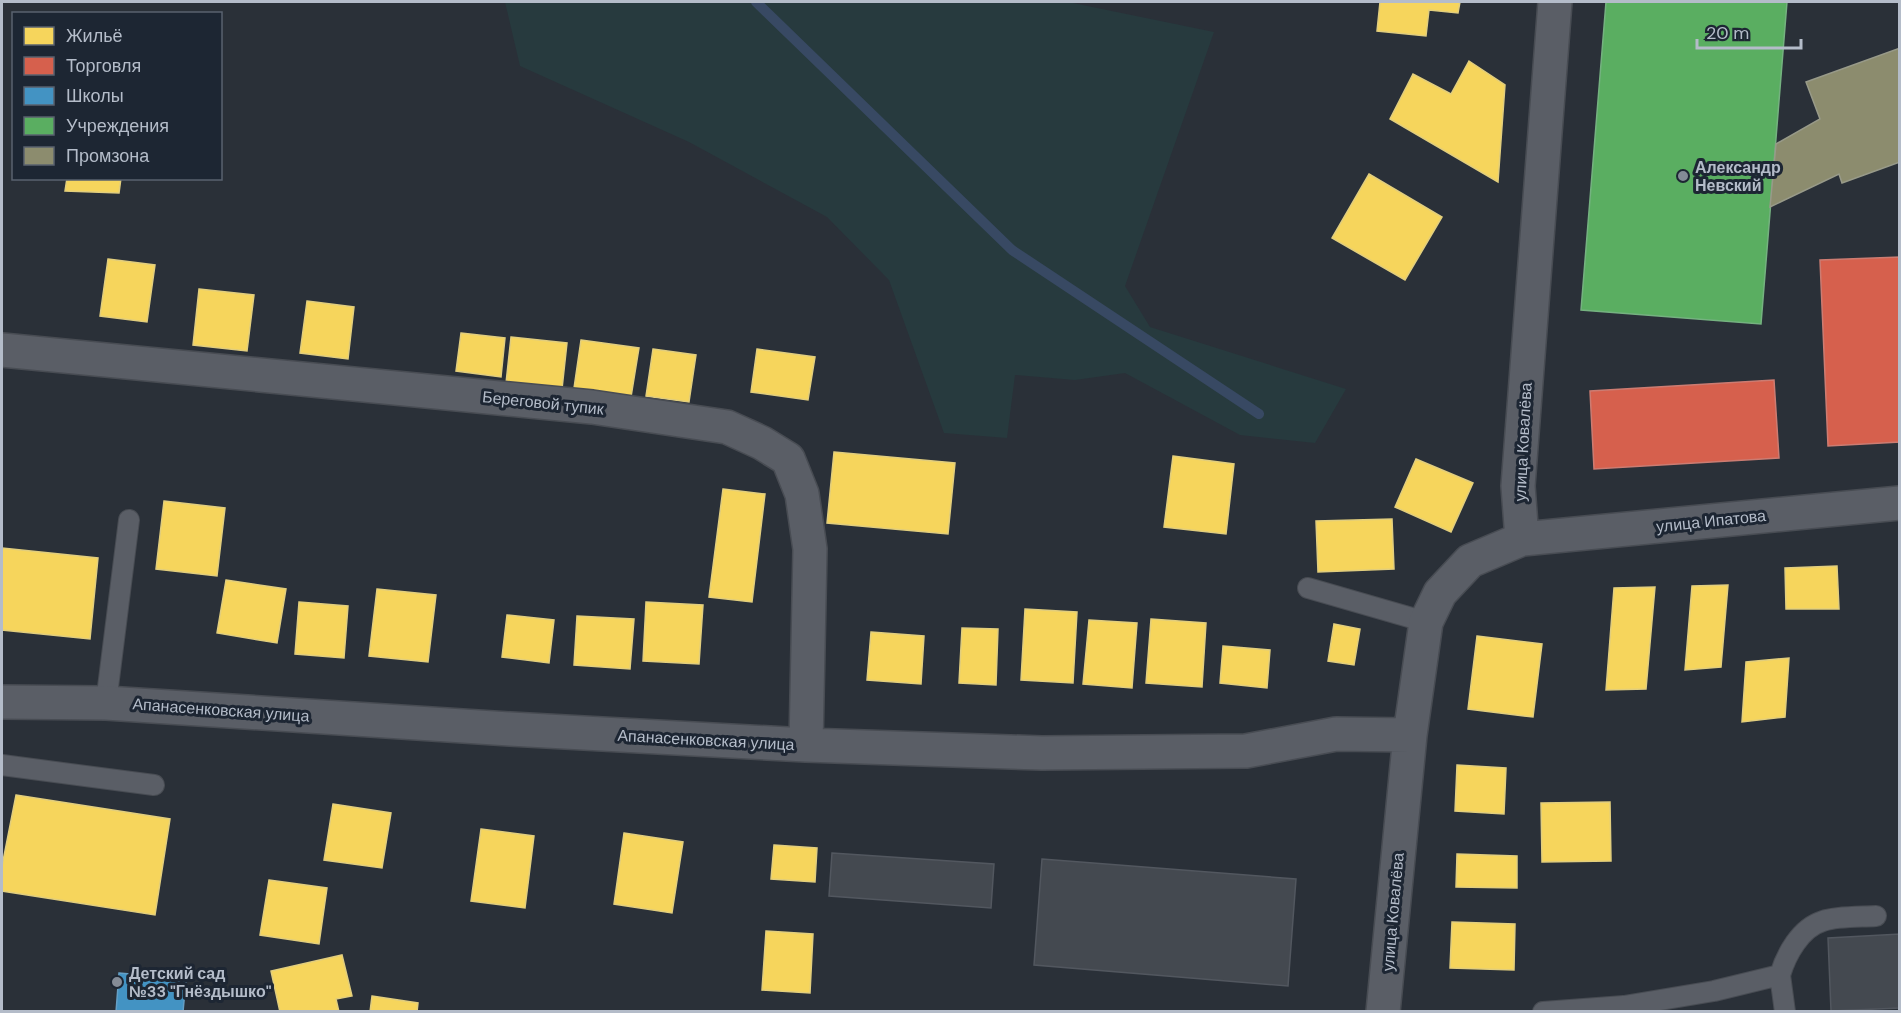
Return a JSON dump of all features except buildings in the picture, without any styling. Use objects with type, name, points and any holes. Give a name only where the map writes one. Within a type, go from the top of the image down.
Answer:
[{"type":"street","name":"улица Ковалёва","points":[[1383,1011],[1410,735],[1426,622],[1440,593],[1470,561],[1522,539],[1518,486],[1555,2]]},
{"type":"street","name":"Береговой тупик","points":[[2,350],[592,407],[727,427],[762,442],[788,459],[804,505],[810,549],[806,745]]},
{"type":"street","name":"улица Ипатова","points":[[1522,539],[1899,503]]},
{"type":"street","name":"Апанасенковская улица","points":[[2,702],[106,703],[806,745],[1042,753],[1246,751],[1336,734],[1410,735]]},
{"type":"lane","points":[[106,703],[129,520]]},
{"type":"lane","points":[[1308,588],[1426,622]]},
{"type":"lane","points":[[2,765],[154,785]]},
{"type":"lane","points":[[1785,1011],[1780,975],[1785,957],[1804,933],[1822,921],[1876,916]]},
{"type":"lane","points":[[1543,1011],[1624,1006],[1714,991],[1780,975]]},
{"type":"green space","points":[[505,2],[1068,2],[1214,32],[1125,286],[1150,327],[1346,389],[1315,443],[1240,435],[1125,373],[1075,380],[1015,375],[1007,438],[944,433],[889,280],[827,217],[689,142],[520,66]]},
{"type":"waterway","points":[[756,2],[1012,250],[1259,414]]},
{"type":"place","name":"Александр Невский","points":[[1683,176]]},
{"type":"place","name":"Детский сад №33 \"Гнёздышко\"","points":[[117,982]]}]
